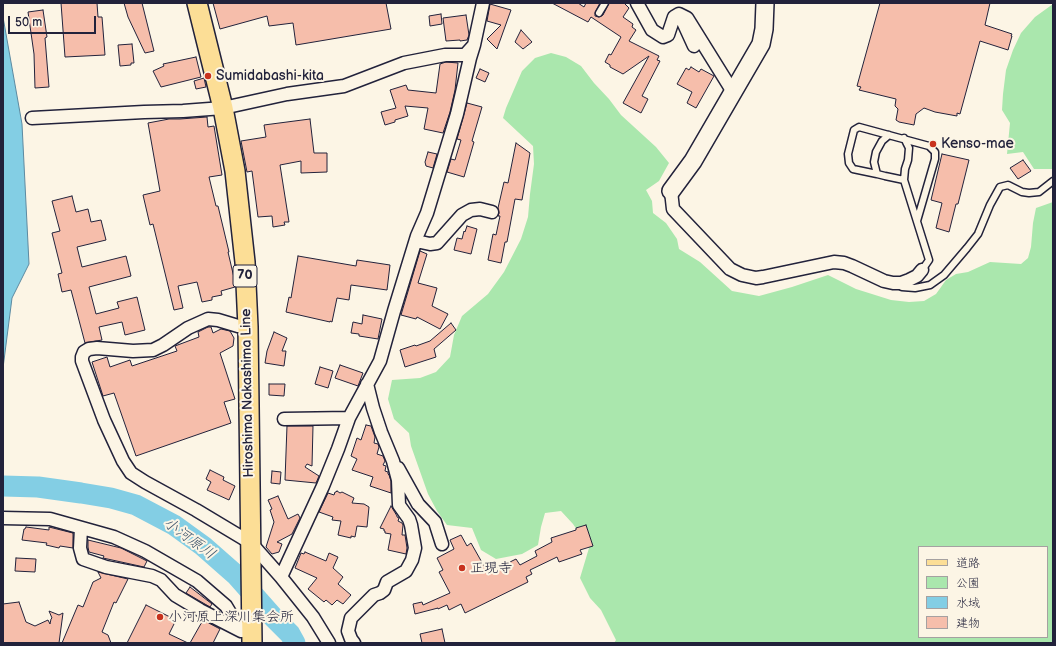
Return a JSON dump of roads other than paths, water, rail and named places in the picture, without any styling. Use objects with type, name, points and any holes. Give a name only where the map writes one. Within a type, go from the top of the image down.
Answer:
[{"type":"main road","name":"Hiroshima Nakashima Line","points":[[197,3],[223,108],[235,171],[245,262],[248,327],[251,548],[250,635]]},
{"type":"street","points":[[281,577],[323,486],[349,418],[380,361],[394,311],[416,241],[427,213],[457,114],[483,3]]},
{"type":"street","points":[[637,3],[652,30],[663,37],[668,34],[674,17],[679,14]]},
{"type":"street","points":[[765,3],[764,29],[761,44],[693,161],[671,191],[673,209],[730,269],[736,273],[750,277],[763,277],[834,262],[844,263],[884,281],[902,283],[917,276],[922,270]]},
{"type":"street","points":[[679,14],[694,46]]},
{"type":"street","points":[[679,14],[687,18],[733,92]]},
{"type":"street","points":[[32,118],[223,108],[287,94],[344,86],[404,63],[445,55],[465,55],[474,46]]},
{"type":"street","points":[[416,241],[430,244],[437,243],[462,215],[471,210],[480,209],[492,212]]},
{"type":"street","points":[[248,327],[208,319],[188,328],[163,346],[153,350],[133,351],[97,348],[89,349],[84,352],[82,361],[104,420],[131,473],[196,510],[251,548],[281,577],[313,617],[329,643]]},
{"type":"street","points":[[354,643],[348,631],[351,618],[374,595],[384,590],[387,582],[406,571],[412,560],[415,548],[411,524],[400,505],[398,480],[393,462],[373,408],[367,384]]},
{"type":"street","points":[[284,419],[349,418]]},
{"type":"street","points":[[389,452],[418,504],[435,522],[442,544]]},
{"type":"street","points":[[3,518],[50,519],[114,537],[145,551],[197,581],[226,606],[250,635]]},
{"type":"street","points":[[81,528],[80,548],[83,559],[106,567],[152,576],[161,580],[175,595],[200,610],[250,635]]},
{"type":"lane","points":[[599,13],[605,3]]},
{"type":"lane","points":[[904,180],[853,169],[849,163],[848,154],[854,130],[859,127],[904,138],[929,146],[935,152],[935,158],[917,221]]},
{"type":"lane","points":[[877,174],[874,162],[876,152],[882,141],[889,135]]},
{"type":"lane","points":[[904,138],[908,148],[908,160],[904,180],[929,260],[922,270]]},
{"type":"lane","points":[[896,283],[902,287],[915,288],[930,285],[944,275],[978,234],[990,205],[1000,187],[1008,185],[1022,192],[1039,192],[1053,181]]},
{"type":"water","points":[[3,17],[22,124],[29,264],[12,298],[3,368]]},
{"type":"waterway","name":"小河原川","points":[[3,486],[38,487],[111,498],[136,505],[174,525],[203,546],[236,575],[290,634],[295,643]]},
{"type":"place","name":"Sumidabashi-kita","points":[[208,76]]},
{"type":"place","name":"Kenso-mae","points":[[933,144]]},
{"type":"place","name":"正現寺","points":[[462,568]]},
{"type":"place","name":"小河原上深川集会所","points":[[160,617]]}]
